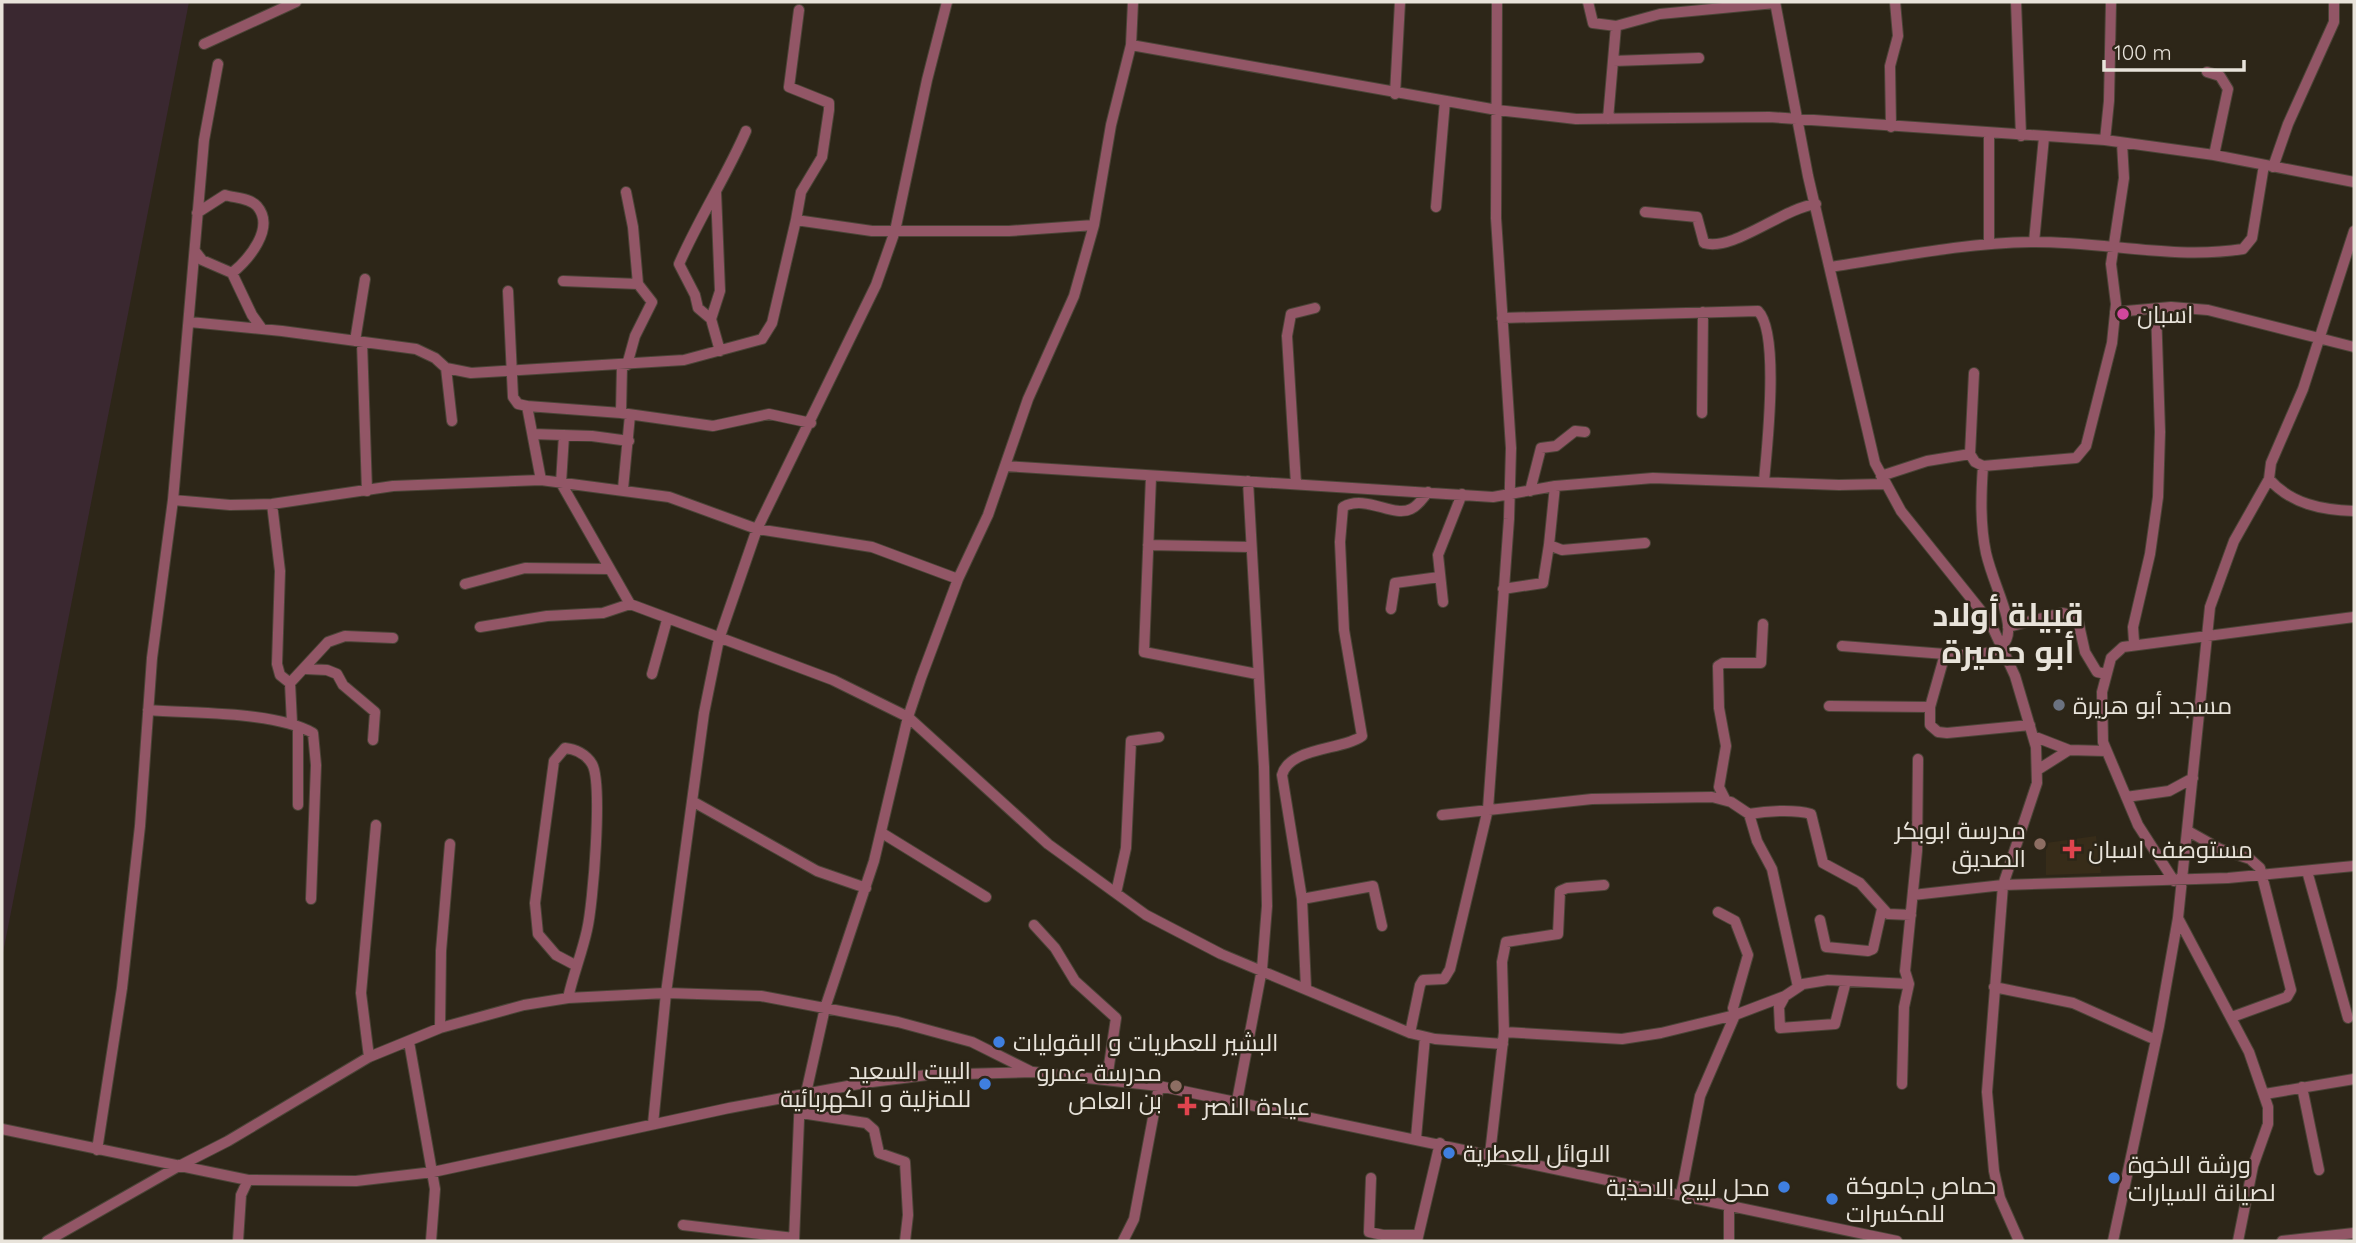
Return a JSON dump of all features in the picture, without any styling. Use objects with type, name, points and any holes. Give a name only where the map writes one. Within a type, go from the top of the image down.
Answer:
[{"type":"street","points":[[269,2],[285,7]]},
{"type":"street","points":[[204,44],[296,2]]},
{"type":"street","points":[[653,1124],[666,993],[692,801],[704,713],[719,639],[757,529],[862,319],[895,231],[927,80],[947,2]]},
{"type":"street","points":[[683,1225],[794,1239],[803,1094],[825,1008],[882,833],[908,717],[958,579],[988,515],[1028,399],[1067,317],[1094,225],[1111,125],[1130,45],[1133,2]]},
{"type":"street","points":[[1395,94],[1400,2]]},
{"type":"street","points":[[1410,1033],[1423,980],[1444,979],[1450,969],[1488,809],[1511,448],[1496,218],[1497,2]]},
{"type":"street","points":[[1588,2],[1593,23],[1616,26],[1660,14],[1775,3],[1796,118],[1869,443],[1883,480],[1900,510],[1976,603],[2003,646],[2031,730],[2039,769],[2033,796],[2003,886],[1987,1091],[1990,1150],[2000,1198],[2019,1241]]},
{"type":"street","points":[[1891,127],[1890,66],[1898,36],[1895,2]]},
{"type":"street","points":[[2016,2],[2021,136]]},
{"type":"street","points":[[2105,140],[2109,100],[2111,2]]},
{"type":"street","points":[[1830,267],[1989,244],[2034,242],[2186,255],[2244,249],[2252,238],[2269,166],[2334,22],[2334,2]]},
{"type":"street","points":[[190,322],[262,328],[415,349],[435,358],[446,368],[471,373],[684,360],[762,340],[768,333],[783,282],[801,192],[822,157],[829,110],[829,103],[789,87],[799,10]]},
{"type":"street","points":[[1608,119],[1616,26]]},
{"type":"street","points":[[1130,45],[1395,94],[1576,119],[1796,118],[1989,134],[2105,140],[2214,155],[2354,183]]},
{"type":"street","points":[[1613,61],[1699,58]]},
{"type":"street","points":[[97,1150],[122,988],[140,826],[148,710],[173,500],[204,140],[218,64]]},
{"type":"street","points":[[2207,72],[2220,76],[2228,89],[2214,155]]},
{"type":"street","points":[[1436,207],[1445,102]]},
{"type":"street","points":[[711,319],[698,308],[680,264],[716,190],[730,168],[746,131]]},
{"type":"street","points":[[1989,134],[1989,244]]},
{"type":"street","points":[[2034,242],[2043,137]]},
{"type":"street","points":[[1974,373],[1970,454],[1975,461],[1983,466],[2064,461],[2082,453],[2089,437],[2109,362],[2115,312],[2111,264],[2123,178],[2122,143]]},
{"type":"street","points":[[716,190],[720,291],[711,319],[720,351]]},
{"type":"street","points":[[623,489],[629,441],[624,365],[652,302],[638,284],[633,228],[626,192]]},
{"type":"street","points":[[197,213],[225,195],[248,200],[257,207],[262,219],[254,253],[232,273]]},
{"type":"street","points":[[1645,212],[1698,217],[1701,238],[1710,245],[1730,242],[1751,230],[1776,222],[1799,206],[1816,204]]},
{"type":"street","points":[[796,220],[872,231],[1009,231],[1094,225]]},
{"type":"street","points":[[2113,1241],[2156,1040],[2178,918],[2178,881],[2188,831],[2210,607],[2226,560],[2269,479],[2272,463],[2320,338],[2354,231]]},
{"type":"street","points":[[195,251],[202,260],[232,273],[251,315],[262,328]]},
{"type":"street","points":[[365,279],[358,342],[367,491]]},
{"type":"street","points":[[563,281],[638,284]]},
{"type":"street","points":[[508,292],[513,400],[527,406],[626,414],[713,426],[769,414],[811,423]]},
{"type":"street","points":[[2115,312],[2171,307],[2208,310],[2354,347]]},
{"type":"street","points":[[1296,484],[1289,399],[1289,322],[1291,314],[1315,308]]},
{"type":"street","points":[[2138,645],[2134,642],[2133,627],[2150,554],[2158,497],[2160,432],[2156,309]]},
{"type":"street","points":[[1502,318],[1754,310],[1763,316],[1771,395],[1763,481]]},
{"type":"street","points":[[1702,413],[1703,312]]},
{"type":"street","points":[[446,368],[452,421]]},
{"type":"street","points":[[527,406],[541,480]]},
{"type":"street","points":[[592,436],[593,411]]},
{"type":"street","points":[[1530,491],[1541,448],[1556,446],[1575,431],[1586,432]]},
{"type":"street","points":[[533,434],[592,436],[629,441]]},
{"type":"street","points":[[564,435],[561,483],[630,604],[833,680],[908,717],[1048,844],[1146,915],[1192,940],[1410,1033],[1425,1037],[1503,1044]]},
{"type":"street","points":[[1005,466],[1462,495],[1510,495],[1555,486],[1653,478],[1839,485],[1883,480],[1927,461],[1970,454]]},
{"type":"street","points":[[1983,466],[1984,540],[2001,593],[2008,627],[2003,646]]},
{"type":"street","points":[[1151,477],[1144,652],[1257,674]]},
{"type":"street","points":[[2269,479],[2280,491],[2304,504],[2329,510],[2354,511]]},
{"type":"street","points":[[173,500],[230,505],[272,504],[428,484],[541,480],[669,497],[757,529],[861,544],[958,579]]},
{"type":"street","points":[[1237,1101],[1262,969],[1267,906],[1248,481]]},
{"type":"street","points":[[1503,589],[1544,583],[1555,486]]},
{"type":"street","points":[[1306,988],[1302,900],[1282,772],[1288,764],[1308,754],[1362,737],[1344,630],[1340,542],[1343,507],[1354,503],[1368,503],[1404,511],[1411,509],[1428,492]]},
{"type":"street","points":[[1443,602],[1438,555],[1462,495]]},
{"type":"street","points":[[272,504],[280,582],[277,664],[280,675],[290,683],[295,725],[298,805]]},
{"type":"street","points":[[1549,545],[1562,550],[1645,543]]},
{"type":"street","points":[[1148,545],[1251,547]]},
{"type":"street","points":[[465,583],[525,568],[609,569]]},
{"type":"street","points":[[1391,609],[1395,583],[1439,577]]},
{"type":"street","points":[[480,627],[547,616],[603,613],[630,604]]},
{"type":"street","points":[[2008,627],[2062,613],[2077,616],[2085,652],[2097,672],[2106,674]]},
{"type":"street","points":[[2178,881],[2148,842],[2106,751],[2101,711],[2106,674],[2117,650],[2354,617]]},
{"type":"street","points":[[652,674],[667,620]]},
{"type":"street","points":[[1725,799],[1719,787],[1726,746],[1718,708],[1718,666],[1723,663],[1761,663],[1763,624]]},
{"type":"street","points":[[290,683],[328,642],[345,636],[393,638]]},
{"type":"street","points":[[1842,646],[1945,654],[1985,654],[2003,646]]},
{"type":"street","points":[[1945,654],[1930,707],[1930,725],[1938,732],[2031,730],[2069,750],[2106,751]]},
{"type":"street","points":[[306,668],[337,674],[343,685],[369,704],[375,712],[373,740]]},
{"type":"street","points":[[1829,706],[1930,707]]},
{"type":"street","points":[[148,710],[295,725],[313,733],[311,899]]},
{"type":"street","points":[[1116,893],[1126,848],[1131,741],[1159,737]]},
{"type":"street","points":[[568,998],[575,965],[587,930],[596,832],[597,776],[591,762],[576,750],[565,748],[554,761],[535,903],[538,934],[543,943],[575,965]]},
{"type":"street","points":[[2039,769],[2069,750]]},
{"type":"street","points":[[1902,1084],[1905,1007],[1909,984],[1905,971],[1912,915],[1918,759]]},
{"type":"street","points":[[2126,797],[2169,791],[2193,778]]},
{"type":"street","points":[[1442,815],[1591,799],[1725,799],[1749,814],[1757,841],[1772,869],[1798,987]]},
{"type":"street","points":[[692,801],[817,871],[866,888]]},
{"type":"street","points":[[1749,814],[1764,811],[1779,814],[1794,810],[1811,814],[1823,863],[1860,883],[1882,909],[1892,915],[1912,915]]},
{"type":"street","points":[[369,1057],[361,993],[376,825]]},
{"type":"street","points":[[2188,831],[2220,849],[2250,859],[2260,868],[2291,993],[2232,1017]]},
{"type":"street","points":[[882,833],[986,897]]},
{"type":"street","points":[[440,1028],[441,951],[450,844]]},
{"type":"street","points":[[1913,895],[2003,886],[2263,876],[2354,866]]},
{"type":"street","points":[[2307,871],[2348,1018]]},
{"type":"street","points":[[1490,1154],[1504,1032],[1502,962],[1506,942],[1558,934],[1560,891],[1604,885]]},
{"type":"street","points":[[1302,900],[1373,887],[1382,926]]},
{"type":"street","points":[[1819,920],[1826,947],[1868,951],[1873,948],[1882,909]]},
{"type":"street","points":[[1681,1194],[1700,1096],[1735,1015],[1733,1008],[1748,955],[1735,921],[1718,912]]},
{"type":"street","points":[[2178,918],[2232,1017],[2264,1094],[2268,1124],[2253,1166],[2238,1241]]},
{"type":"street","points":[[1034,925],[1055,947],[1075,981],[1116,1018],[1107,1079]]},
{"type":"street","points":[[1786,996],[1779,1007],[1780,1028],[1835,1024],[1846,981]]},
{"type":"street","points":[[1504,1032],[1622,1039],[1661,1033],[1735,1015],[1815,982],[1909,984]]},
{"type":"street","points":[[1994,987],[2073,1003],[2156,1040]]},
{"type":"street","points":[[47,1241],[228,1141],[369,1057],[440,1028],[524,1005],[568,998],[666,993],[761,996],[898,1022],[982,1045],[1033,1072]]},
{"type":"street","points":[[1416,1138],[1425,1037]]},
{"type":"street","points":[[408,1042],[433,1172],[435,1210],[431,1241]]},
{"type":"street","points":[[2,1129],[248,1180],[356,1181],[433,1172],[803,1094],[927,1074],[1033,1072],[1159,1086],[1237,1101],[1729,1203],[1828,1228],[1897,1241]]},
{"type":"street","points":[[2264,1094],[2354,1079]]},
{"type":"street","points":[[1123,1241],[1134,1219],[1159,1086]]},
{"type":"street","points":[[2302,1087],[2319,1170]]},
{"type":"street","points":[[801,1113],[866,1123],[874,1130],[879,1153],[905,1162],[908,1215],[905,1241]]},
{"type":"street","points":[[1371,1178],[1368,1232],[1383,1236],[1418,1238],[1440,1143]]},
{"type":"street","points":[[238,1241],[241,1195],[248,1180]]},
{"type":"street","points":[[1729,1203],[1729,1241]]},
{"type":"street","points":[[1827,1241],[1828,1228]]},
{"type":"street","points":[[2282,1241],[2354,1233]]},
{"type":"shaded area","points":[[2,2],[189,2],[2,958]]},
{"type":"shaded area","name":"مستوصف اسبان","points":[[2096,836],[2101,873],[2046,875],[2046,843]]},
{"type":"place","name":"اسبان","points":[[2123,314]]},
{"type":"place","name":"مسجد أبو هريرة","points":[[2059,705]]},
{"type":"place","name":"مدرسة ابوبكر الصديق","points":[[2040,844]]},
{"type":"place","name":"مستوصف اسبان","points":[[2072,849]]},
{"type":"place","name":"البشير للعطريات و البقوليات","points":[[999,1042]]},
{"type":"place","name":"البيت السعيد للمنزلية و الكهربائية","points":[[985,1084]]},
{"type":"place","name":"مدرسة عمرو بن العاص","points":[[1176,1086]]},
{"type":"place","name":"عيادة النصر","points":[[1187,1106]]},
{"type":"place","name":"الاوائل للعطرية","points":[[1449,1153]]},
{"type":"place","name":"ورشة الاخوة لصيانة السيارات","points":[[2114,1178]]},
{"type":"place","name":"محل لبيع الاحذية","points":[[1784,1187]]},
{"type":"place","name":"حماص جاموكة للمكسرات","points":[[1832,1199]]},
{"type":"district","name":"قبيلة أولاد أبو حميرة","points":[[2008,632]]}]
